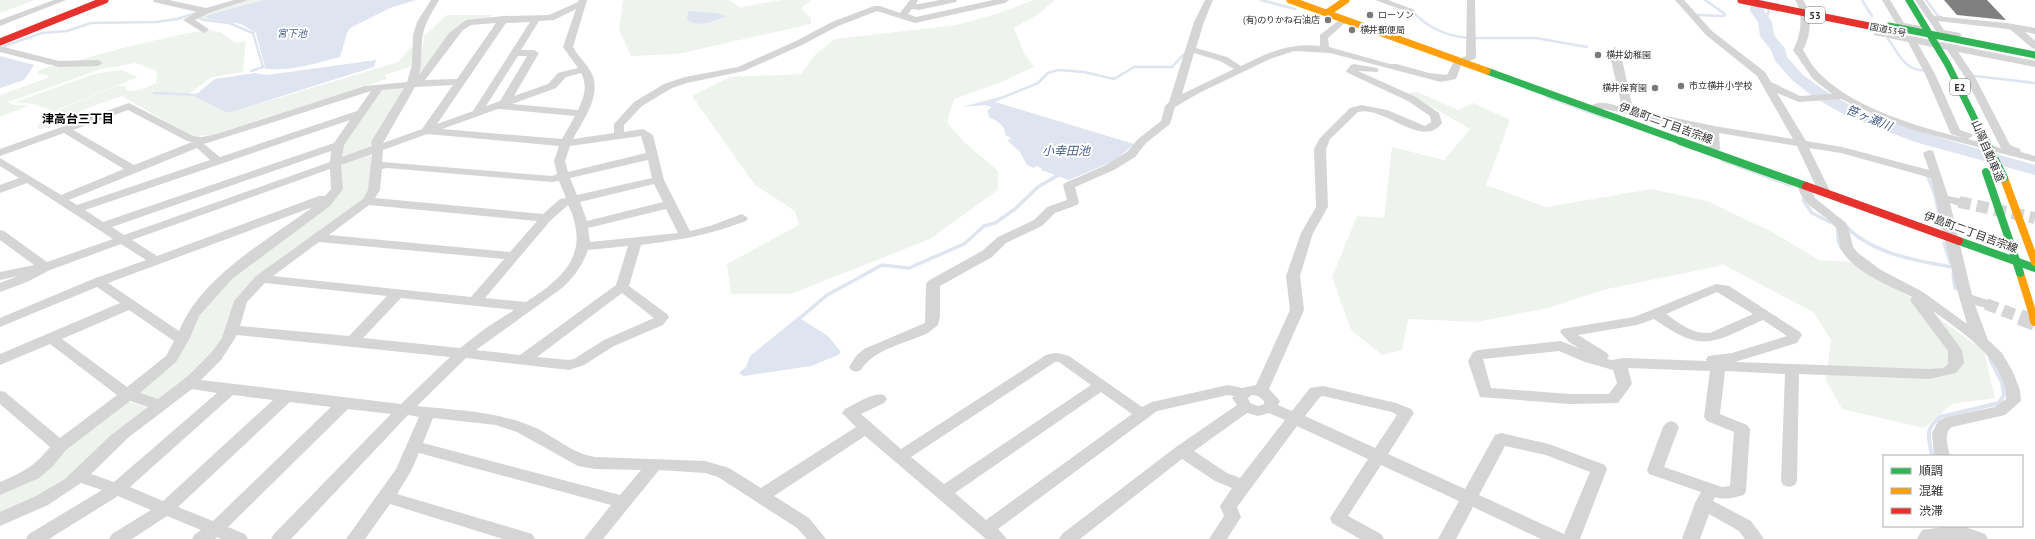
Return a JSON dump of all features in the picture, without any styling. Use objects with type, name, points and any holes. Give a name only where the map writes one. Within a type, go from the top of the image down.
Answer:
[{"type":"main road","points":[[15,36],[105,0]]},
{"type":"main road","name":"伊島町二丁目吉宗線","points":[[1290,0],[2035,268]]},
{"type":"main road","points":[[1326,13],[1346,0]]},
{"type":"main road","name":"国道53号","points":[[1740,0],[2035,55]]},
{"type":"main road","name":"国道53号","points":[[1759,0],[2035,59]]},
{"type":"main road","name":"E2","points":[[1896,0],[1905,12],[1949,93]]},
{"type":"main road","name":"山陽自動車道","points":[[1908,0],[1938,47],[1965,96],[2004,178],[2034,260]]},
{"type":"main road","name":"山陽自動車道","points":[[1964,125],[1977,152]]},
{"type":"main road","name":"山陽自動車道","points":[[1985,169],[2035,321]]},
{"type":"street","points":[[0,23],[62,0]]},
{"type":"street","points":[[157,0],[204,10]]},
{"type":"street","points":[[204,30],[188,20],[204,10],[244,0]]},
{"type":"street","points":[[0,520],[50,497],[79,476],[116,439],[210,364],[226,344],[233,330],[234,314],[243,296],[261,279],[367,201],[374,190],[378,148],[377,142],[411,85],[417,65],[418,35],[422,22],[435,0]]},
{"type":"street","points":[[903,15],[912,3],[919,7],[953,0]]},
{"type":"street","points":[[619,136],[619,124],[638,104],[668,86],[685,80],[741,69],[799,43],[835,24],[877,8],[898,16],[903,15],[915,20],[1005,0]]},
{"type":"street","points":[[1174,103],[1199,22],[1209,0]]},
{"type":"street","points":[[1379,0],[1411,10]]},
{"type":"street","points":[[1260,391],[1296,310],[1293,276],[1307,233],[1322,207],[1320,150],[1325,138],[1354,110],[1361,108],[1383,112],[1423,129],[1429,129],[1437,123],[1435,115],[1412,99],[1355,74],[1351,69],[1358,67],[1426,79],[1448,78],[1452,76],[1457,64],[1470,60],[1471,58],[1471,0]]},
{"type":"street","points":[[1679,0],[1709,33],[1758,71],[1769,85],[1802,144],[1825,192]]},
{"type":"street","points":[[1886,0],[1901,24]]},
{"type":"street","points":[[1919,0],[1941,32]]},
{"type":"street","points":[[411,85],[424,78],[450,38],[463,25],[474,21],[551,18],[582,2]]},
{"type":"street","points":[[280,539],[404,409],[462,353],[492,330],[528,307],[556,286],[576,265],[583,247],[581,226],[559,160],[565,143],[590,95],[590,81],[584,69],[572,56],[568,47],[582,2]]},
{"type":"street","points":[[2035,50],[1873,19],[1801,2],[1805,18],[1802,45],[1798,50],[1818,78],[1841,96],[1918,128],[2035,157]]},
{"type":"street","points":[[477,112],[537,18]]},
{"type":"street","points":[[1805,18],[2035,64]]},
{"type":"street","points":[[1932,18],[2014,27],[2035,31]]},
{"type":"street","points":[[426,131],[504,19]]},
{"type":"street","points":[[1873,19],[1877,32]]},
{"type":"street","points":[[1324,50],[1323,37],[1343,20]]},
{"type":"street","points":[[2014,27],[2035,46]]},
{"type":"street","points":[[1,44],[18,37],[15,36]]},
{"type":"street","points":[[1911,39],[1930,74],[1955,132],[2035,157]]},
{"type":"street","points":[[1,44],[59,64],[98,63]]},
{"type":"street","points":[[1950,47],[1970,77],[2006,148]]},
{"type":"street","points":[[856,367],[858,361],[881,346],[917,333],[931,325],[933,316],[933,284],[987,254],[1002,240],[1038,223],[1051,210],[1073,202],[1069,185],[1122,162],[1141,145],[1142,141],[1166,122],[1170,106],[1218,78],[1241,70],[1256,61],[1294,48],[1324,50],[1389,67],[1397,67],[1428,76],[1448,78]]},
{"type":"street","points":[[1190,49],[1233,63],[1241,70]]},
{"type":"street","points":[[1615,50],[1615,56],[1629,112]]},
{"type":"street","points":[[501,104],[534,53],[516,53]]},
{"type":"street","points":[[0,288],[45,267],[552,86],[562,75],[584,69]]},
{"type":"street","points":[[60,199],[200,142],[361,90],[379,87],[459,82]]},
{"type":"street","points":[[1769,85],[1799,99],[1841,96]]},
{"type":"street","points":[[0,489],[33,474],[46,463],[60,446],[126,394],[151,377],[171,359],[182,340],[193,314],[227,276],[326,203],[334,195],[337,189],[335,163],[338,145],[379,87]]},
{"type":"street","points":[[501,104],[581,113]]},
{"type":"street","points":[[0,153],[129,106],[134,106],[191,139],[200,142],[218,161]]},
{"type":"street","points":[[1593,109],[1604,106],[1714,129],[1842,150],[1930,175]]},
{"type":"street","points":[[76,209],[361,113]]},
{"type":"street","points":[[64,129],[132,169]]},
{"type":"street","points":[[1712,151],[1714,149],[1714,129]]},
{"type":"street","points":[[426,131],[565,143],[644,132],[648,135],[658,180],[686,236]]},
{"type":"street","points":[[103,226],[338,145]]},
{"type":"street","points":[[1929,153],[1930,175],[1943,198],[1967,298],[1980,341]]},
{"type":"street","points":[[376,167],[387,165],[552,179],[653,155]]},
{"type":"street","points":[[0,161],[156,261]]},
{"type":"street","points":[[0,189],[26,178]]},
{"type":"street","points":[[476,300],[546,218],[564,202],[658,180]]},
{"type":"street","points":[[1804,185],[1805,192],[1811,200],[1839,222],[1843,228],[1845,247],[1854,258],[1918,298],[1980,341],[1996,356],[2003,366],[2014,394],[2013,401],[2000,410],[1947,422],[1942,425],[1939,435],[1942,455]]},
{"type":"street","points":[[0,323],[98,282],[334,195]]},
{"type":"street","points":[[1943,198],[1959,202]]},
{"type":"street","points":[[367,201],[546,218]]},
{"type":"street","points":[[581,226],[671,204]]},
{"type":"street","points":[[583,247],[635,243],[686,236],[714,229],[742,218]]},
{"type":"street","points":[[317,238],[513,256]]},
{"type":"street","points":[[3,239],[45,267]]},
{"type":"street","points":[[523,360],[622,287],[635,243]]},
{"type":"street","points":[[0,276],[18,271],[45,267]]},
{"type":"street","points":[[261,279],[397,294],[476,300],[528,307]]},
{"type":"street","points":[[98,282],[182,340]]},
{"type":"street","points":[[233,330],[352,341],[569,365],[580,362],[609,343],[658,322],[662,317],[622,287]]},
{"type":"street","points":[[1623,363],[1600,356],[1567,332],[1637,321],[1716,288],[1724,289],[1795,335],[1792,340],[1732,358],[1708,359],[1705,362],[1712,367]]},
{"type":"street","points":[[352,341],[397,294]]},
{"type":"street","points":[[1623,363],[1620,370],[1625,384],[1613,399],[1586,400],[1485,393],[1475,361],[1478,355],[1561,346],[1590,359],[1612,365],[1623,363],[1929,374],[1943,373],[1957,365],[1958,358],[1955,350],[1918,298]]},
{"type":"street","points":[[1967,298],[1986,304]]},
{"type":"street","points":[[0,360],[130,304]]},
{"type":"street","points":[[1655,313],[1688,336],[1705,338],[1712,337],[1763,315]]},
{"type":"street","points":[[52,338],[126,394],[159,405]]},
{"type":"street","points":[[900,457],[1051,358],[1058,357],[1064,359],[1142,414]]},
{"type":"street","points":[[1707,496],[1738,492],[1742,428],[1712,417],[1712,367]]},
{"type":"street","points":[[1789,481],[1792,369]]},
{"type":"street","points":[[188,383],[230,390],[496,420],[522,428],[542,438],[578,460],[596,463],[705,467],[723,472],[762,496],[803,523],[817,539]]},
{"type":"street","points":[[943,493],[1101,385]]},
{"type":"street","points":[[35,539],[117,489],[230,390]]},
{"type":"street","points":[[879,399],[850,413],[992,534],[1152,407],[1228,390],[1258,411],[1270,407],[1558,539]]},
{"type":"street","points":[[1068,539],[1182,451],[1244,400],[1251,390],[1260,391],[1270,398],[1272,401],[1270,407]]},
{"type":"street","points":[[1218,539],[1233,517],[1228,506],[1296,419],[1315,392],[1323,391],[1396,408],[1406,413],[1338,518],[1375,539]]},
{"type":"street","points":[[0,396],[60,446]]},
{"type":"street","points":[[118,539],[165,509],[287,396]]},
{"type":"street","points":[[208,534],[344,403]]},
{"type":"street","points":[[355,539],[403,471],[428,413]]},
{"type":"street","points":[[1671,427],[1655,470],[1707,496],[1745,526],[1755,539]]},
{"type":"street","points":[[762,496],[866,428]]},
{"type":"street","points":[[1447,539],[1501,439],[1549,450],[1599,469],[1571,539]]},
{"type":"street","points":[[413,446],[623,502]]},
{"type":"street","points":[[1182,451],[1221,477],[1243,486]]},
{"type":"street","points":[[593,539],[655,464]]},
{"type":"street","points":[[79,476],[117,489],[165,509],[208,534],[239,539]]},
{"type":"street","points":[[1692,539],[1707,496]]},
{"type":"street","points":[[386,497],[526,539]]},
{"type":"street","points":[[1945,533],[1979,539]]},
{"type":"shaded area","points":[[0,0],[35,0],[0,13]]},
{"type":"shaded area","points":[[247,0],[263,0],[205,16],[209,19],[219,20],[206,21],[198,17]]},
{"type":"shaded area","points":[[623,0],[729,0],[740,7],[782,0],[812,0],[801,8],[811,18],[811,24],[678,54],[631,56],[619,29]],"holes":[[[691,11],[717,13],[726,16],[716,21],[695,23]]]},
{"type":"shaded area","points":[[1034,0],[1055,0],[1037,15],[1014,28],[1024,53],[1034,67],[999,83],[954,99],[947,122],[963,141],[998,171],[998,190],[930,239],[791,294],[731,294],[727,264],[799,225],[795,211],[755,185],[692,96],[730,77],[801,74],[815,55],[835,39],[956,25],[996,14]]},
{"type":"shaded area","points":[[447,15],[493,15],[488,19],[472,20],[421,74],[419,74],[424,36]]},
{"type":"shaded area","points":[[207,30],[220,32],[236,43],[246,41],[243,72],[212,77],[190,93],[228,113],[398,62],[411,47],[416,47],[413,66],[385,75],[387,79],[214,135],[191,136],[122,96],[85,109],[48,128],[39,129],[37,126],[51,113],[117,86],[125,86],[126,90],[133,91],[156,83],[157,71],[136,63],[101,69],[8,102],[28,106],[0,117],[0,95],[47,78],[49,75],[37,74],[38,71],[53,65],[143,43]]},
{"type":"shaded area","points":[[121,70],[138,77],[54,111],[34,104],[16,102],[94,74]]},
{"type":"shaded area","points":[[405,88],[374,146],[342,158],[338,158],[341,144],[380,90]]},
{"type":"shaded area","points":[[1417,92],[1458,110],[1473,103],[1510,120],[1486,185],[1546,207],[1651,189],[1707,201],[1774,233],[1819,260],[1853,262],[1904,293],[1984,351],[1995,398],[1952,404],[1924,428],[1842,409],[1826,380],[1831,340],[1813,312],[1724,265],[1607,289],[1548,308],[1476,322],[1408,319],[1402,350],[1382,355],[1351,330],[1332,277],[1357,216],[1384,218],[1392,147],[1444,160],[1470,129],[1408,93]]},
{"type":"shaded area","points":[[368,153],[371,154],[372,179],[370,189],[363,201],[257,280],[228,332],[207,363],[164,397],[157,399],[137,394],[175,359],[188,343],[198,314],[212,294],[329,203],[339,166]]},
{"type":"shaded area","points":[[126,401],[146,407],[147,410],[75,476],[0,516],[0,492],[65,447]]},
{"type":"water","name":"宮下池","points":[[263,0],[416,0],[390,8],[350,28],[347,33],[340,57],[301,67],[272,69],[262,68],[265,67],[256,33],[241,24],[209,19],[205,16]]},
{"type":"water","points":[[688,12],[717,13],[726,16],[712,22],[701,24],[691,22],[687,19]]},
{"type":"water","points":[[0,56],[34,65],[24,80],[0,88]]},
{"type":"water","points":[[376,60],[374,67],[228,113],[194,96],[215,79],[255,73],[267,75]]},
{"type":"water","name":"小幸田池","points":[[1007,95],[1009,96],[995,102],[1134,144],[1116,160],[1069,180],[1041,170],[1042,168],[1036,166],[1034,168],[1027,165],[1020,152],[1007,140],[1011,139],[1006,136],[1001,124],[990,118],[987,111],[992,107],[985,105],[962,107]]},
{"type":"water","points":[[798,317],[828,336],[841,352],[838,355],[811,366],[744,376],[739,373],[746,367],[750,356]]},
{"type":"building","points":[[1944,0],[1987,0],[2006,20],[1957,15]]},
{"type":"waterway","points":[[1261,0],[1295,9]]},
{"type":"waterway","points":[[1698,17],[1696,15],[1724,16],[1725,14],[1705,0]]},
{"type":"waterway","name":"笹ヶ瀬川","points":[[1758,0],[1757,11],[1765,22],[1767,36],[1778,49],[1780,58],[1798,78],[1821,95],[1851,112],[1921,138],[2035,170]]},
{"type":"waterway","points":[[1862,0],[1872,16]]},
{"type":"waterway","points":[[1926,0],[1938,16],[1941,17]]},
{"type":"waterway","points":[[1765,22],[1769,10]]},
{"type":"waterway","points":[[1412,11],[1424,22],[1437,30],[1468,38]]},
{"type":"waterway","points":[[4,46],[42,33],[67,31],[91,23],[156,22],[177,19],[196,13]]},
{"type":"waterway","points":[[195,16],[204,20],[229,23],[253,33],[263,67],[251,71]]},
{"type":"waterway","points":[[1476,38],[1536,38],[1587,47]]},
{"type":"waterway","points":[[1888,39],[1899,56],[1907,64],[1918,70],[1925,71]]},
{"type":"waterway","points":[[1004,97],[1038,83],[1048,73],[1058,70],[1084,72],[1114,79],[1134,67],[1172,67],[1185,53]]},
{"type":"waterway","points":[[1975,76],[2035,83]]},
{"type":"waterway","points":[[154,93],[197,95]]},
{"type":"waterway","points":[[1547,97],[1605,118]]},
{"type":"waterway","points":[[1722,160],[1790,185]]},
{"type":"waterway","points":[[800,318],[827,295],[882,265],[909,268],[964,244],[984,226],[995,223],[1015,209],[1038,187],[1060,174]]},
{"type":"waterway","points":[[1927,174],[1935,195],[1942,228]]},
{"type":"waterway","points":[[1803,200],[1812,213],[1838,226],[1838,240],[1842,249]]},
{"type":"waterway","points":[[1844,224],[1854,234],[1880,249],[1923,262],[1952,267]]},
{"type":"waterway","points":[[1944,243],[1950,262]]},
{"type":"waterway","points":[[1953,274],[1955,288],[1959,290]]},
{"type":"waterway","points":[[1932,455],[1929,435],[1935,421],[1940,417],[1999,403],[2004,395],[2002,382],[1990,359]]},
{"type":"waterway","points":[[1941,527],[1941,539]]},
{"type":"tunnel","points":[[1959,202],[2035,218]]},
{"type":"tunnel","points":[[1986,304],[2023,318]]},
{"type":"tunnel","points":[[2020,317],[2035,323]]},
{"type":"traffic: fast","points":[[1909,0],[1948,65],[2004,178]]},
{"type":"traffic: fast","points":[[1889,26],[2035,55]]},
{"type":"traffic: fast","points":[[1487,71],[1806,186]]},
{"type":"traffic: fast","points":[[1986,172],[2013,251]]},
{"type":"traffic: fast","points":[[1959,241],[2035,268]]},
{"type":"traffic: fast","points":[[2013,251],[2020,273]]},
{"type":"traffic: slow","points":[[1290,0],[1487,71]]},
{"type":"traffic: slow","points":[[1327,13],[1346,0]]},
{"type":"traffic: slow","points":[[2004,178],[2035,262]]},
{"type":"traffic: slow","points":[[2020,273],[2035,321]]},
{"type":"traffic: jam","points":[[0,42],[105,0]]},
{"type":"traffic: jam","points":[[1741,0],[1889,30]]},
{"type":"traffic: jam","points":[[1806,186],[1959,241]]},
{"type":"place","name":"ローソン","points":[[1370,15]]},
{"type":"place","name":"(有)のりかね石油店","points":[[1328,20]]},
{"type":"place","name":"横井郵便局","points":[[1352,30]]},
{"type":"place","name":"横井幼稚園","points":[[1598,55]]},
{"type":"place","name":"市立横井小学校","points":[[1681,86]]},
{"type":"place","name":"横井保育園","points":[[1655,88]]},
{"type":"district","name":"津高台三丁目","points":[[78,119]]}]
